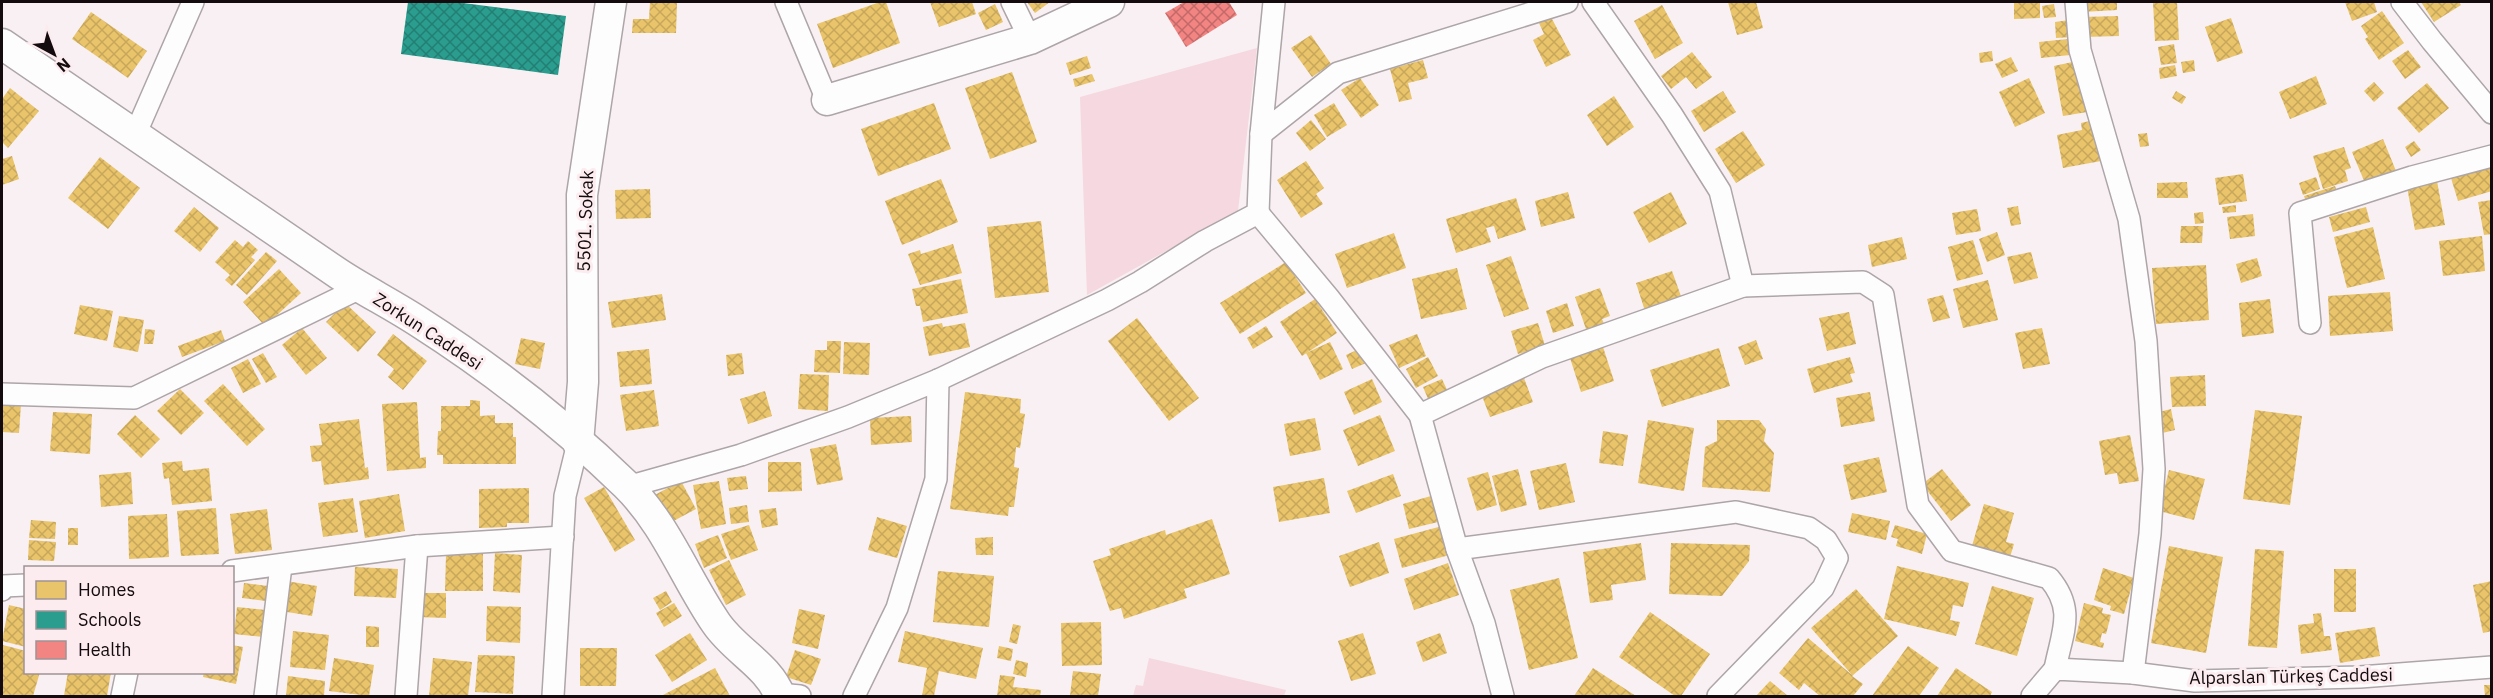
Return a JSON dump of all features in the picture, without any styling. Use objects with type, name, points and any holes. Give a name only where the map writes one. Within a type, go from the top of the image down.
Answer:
[{"type":"street","points":[[134,137],[194,2]]},
{"type":"street","name":"5501. Sokak","points":[[578,443],[583,382],[582,195],[610,2]]},
{"type":"street","points":[[786,2],[827,100],[1030,39],[1110,2]]},
{"type":"street","points":[[1012,2],[1030,39]]},
{"type":"street","points":[[1274,2],[1261,134],[1258,213],[1328,297],[1420,415],[1457,549],[1484,623],[1503,696]]},
{"type":"street","points":[[1261,134],[1338,73],[1567,2]]},
{"type":"street","points":[[1593,2],[1672,115],[1720,191],[1743,286]]},
{"type":"street","points":[[2076,2],[2079,50],[2129,219],[2146,341],[2154,469],[2150,534],[2133,673]]},
{"type":"street","points":[[2402,2],[2492,113]]},
{"type":"street","name":"Zorkun Caddesi","points":[[2,44],[134,137],[360,288],[418,322],[537,404],[627,487],[671,543],[717,624],[743,654],[768,674],[786,696]]},
{"type":"street","points":[[2310,322],[2300,213],[2412,177],[2492,156]]},
{"type":"street","points":[[627,487],[741,455],[848,417],[938,380],[1107,300],[1140,282],[1205,240],[1258,213]]},
{"type":"street","points":[[1420,415],[1542,357],[1743,286],[1863,282],[1882,295],[1918,505],[1952,551],[2049,578],[2057,588],[2067,610],[2055,669],[2032,696]]},
{"type":"street","points":[[2,394],[134,398],[360,288]]},
{"type":"street","points":[[854,696],[897,608],[936,479],[938,380]]},
{"type":"street","points":[[553,696],[565,496],[578,443]]},
{"type":"street","points":[[1457,549],[1736,512],[1809,528],[1826,540],[1837,558],[1822,588],[1718,696]]},
{"type":"street","points":[[234,571],[417,546],[563,537]]},
{"type":"street","points":[[406,696],[417,546]]},
{"type":"street","points":[[265,696],[281,566]]},
{"type":"street","points":[[2,590],[3,586],[24,585]]},
{"type":"street","name":"Alparslan Türkeş Caddesi","points":[[2055,669],[2133,673],[2195,681],[2359,687],[2492,667]]},
{"type":"street","points":[[122,696],[127,674]]},
{"type":"shaded area","points":[[1257,48],[1238,211],[1087,295],[1080,97]]},
{"type":"shaded area","points":[[1149,658],[1286,690],[1284,696],[1133,696],[1136,685],[1143,686]]},
{"type":"building: Homes","points":[[650,2],[677,3],[676,33],[632,33],[633,19],[649,19]]},
{"type":"building: Homes","points":[[880,2],[886,2],[900,43],[833,68],[817,24]]},
{"type":"building: Homes","points":[[930,2],[972,2],[976,14],[939,27]]},
{"type":"building: Homes","points":[[1027,2],[1050,2],[1035,13]]},
{"type":"building: Homes","points":[[1728,2],[1756,2],[1763,28],[1737,35]]},
{"type":"building: Homes","points":[[2014,2],[2040,2],[2040,18],[2014,19]]},
{"type":"building: Homes","points":[[2082,2],[2117,2],[2117,10],[2082,12]]},
{"type":"building: Homes","points":[[2153,2],[2177,2],[2179,40],[2155,41]]},
{"type":"building: Homes","points":[[2345,2],[2374,2],[2377,12],[2352,21]]},
{"type":"building: Homes","points":[[2421,2],[2459,2],[2461,5],[2434,22]]},
{"type":"building: Homes","points":[[995,4],[1003,22],[986,30],[978,13]]},
{"type":"building: Homes","points":[[2054,4],[2056,17],[2044,18],[2042,6]]},
{"type":"building: Homes","points":[[1662,5],[1683,43],[1655,59],[1634,21]]},
{"type":"building: Homes","points":[[2382,11],[2404,43],[2379,60],[2365,39],[2368,37],[2361,26]]},
{"type":"building: Homes","points":[[91,12],[147,51],[128,78],[72,39]]},
{"type":"building: Homes","points":[[2118,16],[2119,36],[2084,37],[2083,17]]},
{"type":"building: Homes","points":[[1551,17],[1571,55],[1546,67],[1533,40],[1544,34],[1539,23]]},
{"type":"building: Homes","points":[[2231,18],[2243,53],[2217,62],[2205,27]]},
{"type":"building: Homes","points":[[2069,20],[2071,37],[2056,38],[2055,22]]},
{"type":"building: Homes","points":[[1311,35],[1331,64],[1312,77],[1291,48]]},
{"type":"building: Homes","points":[[2068,39],[2070,55],[2041,58],[2039,42]]},
{"type":"building: Homes","points":[[2174,44],[2177,63],[2161,65],[2158,47]]},
{"type":"building: Homes","points":[[2408,50],[2421,67],[2405,79],[2392,61]]},
{"type":"building: Homes","points":[[1992,51],[1993,61],[1980,63],[1979,53]]},
{"type":"building: Homes","points":[[1692,52],[1712,77],[1696,89],[1686,77],[1671,89],[1661,76]]},
{"type":"building: Homes","points":[[1087,56],[1091,68],[1070,75],[1066,63]]},
{"type":"building: Homes","points":[[2011,57],[2018,71],[2002,78],[1995,64]]},
{"type":"building: Homes","points":[[1423,60],[1428,78],[1408,83],[1412,99],[1399,102],[1390,69]]},
{"type":"building: Homes","points":[[2194,60],[2195,71],[2183,73],[2181,62]]},
{"type":"building: Homes","points":[[2077,61],[2087,112],[2063,116],[2054,66]]},
{"type":"building: Homes","points":[[2175,65],[2177,76],[2160,79],[2159,68]]},
{"type":"building: Homes","points":[[1012,72],[1037,142],[990,159],[965,88]]},
{"type":"building: Homes","points":[[1092,74],[1095,81],[1075,87],[1073,79]]},
{"type":"building: Homes","points":[[2316,76],[2327,104],[2290,119],[2279,92]]},
{"type":"building: Homes","points":[[1360,78],[1379,105],[1361,118],[1341,90]]},
{"type":"building: Homes","points":[[2029,78],[2045,113],[2015,127],[1999,92]]},
{"type":"building: Homes","points":[[2374,82],[2384,93],[2374,102],[2364,91]]},
{"type":"building: Homes","points":[[2427,83],[2449,108],[2419,133],[2397,108]]},
{"type":"building: Homes","points":[[10,88],[39,111],[8,148],[2,142],[2,99]]},
{"type":"building: Homes","points":[[1723,91],[1736,112],[1704,132],[1691,111]]},
{"type":"building: Homes","points":[[2176,91],[2186,97],[2182,104],[2172,98]]},
{"type":"building: Homes","points":[[1614,96],[1634,127],[1607,146],[1587,115]]},
{"type":"building: Homes","points":[[934,103],[951,149],[878,176],[861,129]]},
{"type":"building: Homes","points":[[1334,103],[1347,125],[1327,137],[1314,115]]},
{"type":"building: Homes","points":[[1311,120],[1326,139],[1310,151],[1296,133]]},
{"type":"building: Homes","points":[[2094,120],[2101,161],[2063,168],[2057,135],[2082,130],[2081,123]]},
{"type":"building: Homes","points":[[1743,131],[1765,165],[1736,183],[1715,149]]},
{"type":"building: Homes","points":[[2147,133],[2149,146],[2140,147],[2138,134]]},
{"type":"building: Homes","points":[[2383,139],[2396,171],[2365,183],[2352,152]]},
{"type":"building: Homes","points":[[2414,141],[2421,150],[2411,157],[2405,147]]},
{"type":"building: Homes","points":[[2344,147],[2351,168],[2345,170],[2348,181],[2323,189],[2313,156]]},
{"type":"building: Homes","points":[[12,156],[19,179],[2,185],[2,159]]},
{"type":"building: Homes","points":[[100,157],[140,188],[108,229],[68,198]]},
{"type":"building: Homes","points":[[1306,161],[1324,188],[1316,194],[1323,204],[1301,218],[1277,180]]},
{"type":"building: Homes","points":[[2492,167],[2492,191],[2458,201],[2451,178]]},
{"type":"building: Homes","points":[[2243,174],[2247,201],[2219,205],[2215,178]]},
{"type":"building: Homes","points":[[2316,177],[2320,189],[2303,195],[2299,183]]},
{"type":"building: Homes","points":[[941,179],[958,222],[902,245],[885,201]]},
{"type":"building: Homes","points":[[2437,181],[2445,225],[2415,230],[2407,187]]},
{"type":"building: Homes","points":[[2187,182],[2188,198],[2157,198],[2157,183]]},
{"type":"building: Homes","points":[[2335,186],[2338,194],[2307,205],[2304,196]]},
{"type":"building: Homes","points":[[650,189],[651,218],[616,219],[615,190]]},
{"type":"building: Homes","points":[[1568,192],[1575,218],[1541,227],[1535,201]]},
{"type":"building: Homes","points":[[1671,192],[1687,224],[1649,243],[1633,212]]},
{"type":"building: Homes","points":[[1516,198],[1526,230],[1498,239],[1494,226],[1486,228],[1491,242],[1456,253],[1446,219]]},
{"type":"building: Homes","points":[[2492,200],[2492,234],[2484,235],[2478,202]]},
{"type":"building: Homes","points":[[2236,205],[2236,212],[2223,213],[2222,207]]},
{"type":"building: Homes","points":[[2018,206],[2021,224],[2011,226],[2007,208]]},
{"type":"building: Homes","points":[[194,207],[219,228],[200,252],[174,231]]},
{"type":"building: Homes","points":[[2366,207],[2370,222],[2333,232],[2329,217]]},
{"type":"building: Homes","points":[[1977,209],[1981,231],[1956,235],[1952,213]]},
{"type":"building: Homes","points":[[2203,212],[2204,223],[2195,224],[2194,213]]},
{"type":"building: Homes","points":[[2253,214],[2255,236],[2230,239],[2227,217]]},
{"type":"building: Homes","points":[[1041,221],[1049,292],[995,298],[987,227]]},
{"type":"building: Homes","points":[[2181,226],[2203,226],[2202,243],[2180,243]]},
{"type":"building: Homes","points":[[2373,227],[2385,279],[2347,288],[2334,237]]},
{"type":"building: Homes","points":[[1997,232],[2005,255],[1987,262],[1979,239]]},
{"type":"building: Homes","points":[[1394,233],[1406,268],[1347,288],[1335,254]]},
{"type":"building: Homes","points":[[2482,236],[2485,271],[2443,276],[2439,241]]},
{"type":"building: Homes","points":[[1902,237],[1907,259],[1872,267],[1868,245]]},
{"type":"building: Homes","points":[[235,240],[243,247],[248,241],[258,250],[251,257],[255,260],[232,286],[225,280],[230,275],[215,262]]},
{"type":"building: Homes","points":[[1973,240],[1983,274],[1957,281],[1948,247]]},
{"type":"building: Homes","points":[[953,244],[962,273],[920,285],[908,254],[920,250],[921,254]]},
{"type":"building: Homes","points":[[266,252],[277,261],[247,295],[236,285]]},
{"type":"building: Homes","points":[[2031,252],[2038,278],[2014,284],[2007,257]]},
{"type":"building: Homes","points":[[1511,256],[1529,309],[1504,317],[1486,265]]},
{"type":"building: Homes","points":[[2257,258],[2262,276],[2241,283],[2236,264]]},
{"type":"building: Homes","points":[[1286,262],[1306,293],[1240,334],[1220,303]]},
{"type":"building: Homes","points":[[2206,265],[2209,320],[2156,324],[2152,268]]},
{"type":"building: Homes","points":[[1457,268],[1467,309],[1421,319],[1412,279]]},
{"type":"building: Homes","points":[[279,269],[301,293],[265,326],[243,302]]},
{"type":"building: Homes","points":[[1672,271],[1682,299],[1645,311],[1636,283]]},
{"type":"building: Homes","points":[[961,279],[968,313],[923,322],[920,306],[916,306],[912,289]]},
{"type":"building: Homes","points":[[1988,280],[1998,320],[1963,328],[1953,289]]},
{"type":"building: Homes","points":[[1600,288],[1610,316],[1602,319],[1605,326],[1587,332],[1575,297]]},
{"type":"building: Homes","points":[[2390,292],[2393,331],[2330,336],[2328,296]]},
{"type":"building: Homes","points":[[662,294],[666,320],[612,328],[608,302]]},
{"type":"building: Homes","points":[[1943,295],[1950,318],[1933,322],[1927,299]]},
{"type":"building: Homes","points":[[1315,299],[1337,333],[1302,356],[1280,322]]},
{"type":"building: Homes","points":[[2270,299],[2274,333],[2242,337],[2239,303]]},
{"type":"building: Homes","points":[[345,303],[376,332],[358,352],[326,322]]},
{"type":"building: Homes","points":[[1567,303],[1574,326],[1553,333],[1546,311]]},
{"type":"building: Homes","points":[[80,305],[113,311],[107,341],[74,334]]},
{"type":"building: Homes","points":[[1849,312],[1856,344],[1827,351],[1819,318]]},
{"type":"building: Homes","points":[[119,316],[144,320],[138,352],[113,347]]},
{"type":"building: Homes","points":[[1137,318],[1199,398],[1169,421],[1108,341]]},
{"type":"building: Homes","points":[[942,323],[943,327],[965,323],[970,347],[929,356],[923,327]]},
{"type":"building: Homes","points":[[1538,323],[1545,346],[1518,354],[1511,331]]},
{"type":"building: Homes","points":[[1266,326],[1273,337],[1253,349],[1247,338]]},
{"type":"building: Homes","points":[[302,328],[327,358],[306,375],[282,345]]},
{"type":"building: Homes","points":[[2042,328],[2050,364],[2023,369],[2015,333]]},
{"type":"building: Homes","points":[[145,329],[155,330],[153,344],[144,344]]},
{"type":"building: Homes","points":[[221,330],[225,341],[182,357],[178,346]]},
{"type":"building: Homes","points":[[393,334],[427,361],[403,390],[388,377],[394,369],[377,355]]},
{"type":"building: Homes","points":[[1417,334],[1426,356],[1399,368],[1389,345]]},
{"type":"building: Homes","points":[[521,338],[545,343],[540,369],[515,364]]},
{"type":"building: Homes","points":[[1756,340],[1763,359],[1745,365],[1738,347]]},
{"type":"building: Homes","points":[[827,341],[841,341],[840,373],[814,372],[815,350],[827,350]]},
{"type":"building: Homes","points":[[844,342],[870,343],[869,375],[843,374]]},
{"type":"building: Homes","points":[[1330,342],[1343,369],[1320,380],[1306,353]]},
{"type":"building: Homes","points":[[1603,347],[1614,381],[1581,392],[1570,358]]},
{"type":"building: Homes","points":[[1719,348],[1730,386],[1662,407],[1650,370]]},
{"type":"building: Homes","points":[[649,349],[652,384],[620,387],[617,352]]},
{"type":"building: Homes","points":[[1359,349],[1366,363],[1352,369],[1346,355]]},
{"type":"building: Homes","points":[[263,353],[277,377],[266,383],[252,359]]},
{"type":"building: Homes","points":[[742,353],[744,374],[728,376],[726,355]]},
{"type":"building: Homes","points":[[1428,357],[1438,376],[1416,388],[1406,369]]},
{"type":"building: Homes","points":[[1850,357],[1855,373],[1850,374],[1853,382],[1814,393],[1807,369]]},
{"type":"building: Homes","points":[[248,359],[261,384],[243,393],[231,368]]},
{"type":"building: Homes","points":[[1522,373],[1533,402],[1490,417],[1479,388]]},
{"type":"building: Homes","points":[[800,374],[829,375],[828,411],[798,409]]},
{"type":"building: Homes","points":[[2205,375],[2206,406],[2172,407],[2170,377]]},
{"type":"building: Homes","points":[[1372,379],[1382,402],[1354,415],[1344,392]]},
{"type":"building: Homes","points":[[1442,379],[1448,392],[1429,401],[1423,387]]},
{"type":"building: Homes","points":[[223,384],[265,429],[247,446],[204,401]]},
{"type":"building: Homes","points":[[180,389],[204,413],[181,435],[157,411]]},
{"type":"building: Homes","points":[[654,390],[659,426],[626,431],[620,395]]},
{"type":"building: Homes","points":[[765,391],[772,416],[748,424],[740,399]]},
{"type":"building: Homes","points":[[965,392],[1021,399],[1020,413],[1025,414],[1020,448],[1016,447],[1014,467],[1019,468],[1014,507],[1009,507],[1008,516],[950,509]]},
{"type":"building: Homes","points":[[1870,392],[1875,421],[1841,427],[1836,398]]},
{"type":"building: Homes","points":[[470,400],[480,401],[480,416],[495,415],[495,423],[513,423],[513,437],[516,437],[516,464],[443,464],[443,455],[437,455],[438,431],[441,431],[441,406],[470,406]]},
{"type":"building: Homes","points":[[417,402],[420,458],[426,457],[426,468],[387,471],[382,404]]},
{"type":"building: Homes","points":[[2,403],[21,404],[19,433],[2,432]]},
{"type":"building: Homes","points":[[2171,409],[2175,430],[2158,434],[2155,413]]},
{"type":"building: Homes","points":[[2255,410],[2302,416],[2290,505],[2243,499]]},
{"type":"building: Homes","points":[[53,412],[92,414],[90,454],[50,451]]},
{"type":"building: Homes","points":[[135,415],[160,439],[141,458],[117,434]]},
{"type":"building: Homes","points":[[1380,415],[1395,451],[1358,466],[1343,430]]},
{"type":"building: Homes","points":[[911,416],[912,442],[871,445],[870,418]]},
{"type":"building: Homes","points":[[1315,418],[1321,450],[1290,456],[1284,424]]},
{"type":"building: Homes","points":[[359,419],[365,468],[368,467],[369,479],[324,485],[321,461],[312,462],[310,446],[322,445],[319,424]]},
{"type":"building: Homes","points":[[1648,420],[1694,428],[1684,491],[1638,483]]},
{"type":"building: Homes","points":[[1717,420],[1759,420],[1766,429],[1764,441],[1774,453],[1770,492],[1702,487],[1705,447],[1717,441]]},
{"type":"building: Homes","points":[[1603,431],[1628,435],[1623,466],[1599,463]]},
{"type":"building: Homes","points":[[2130,435],[2139,481],[2119,484],[2117,473],[2105,475],[2099,441]]},
{"type":"building: Homes","points":[[836,444],[843,480],[817,485],[810,449]]},
{"type":"building: Homes","points":[[1879,457],[1887,492],[1851,500],[1843,465]]},
{"type":"building: Homes","points":[[182,461],[183,471],[209,468],[212,501],[172,505],[169,478],[164,479],[162,463]]},
{"type":"building: Homes","points":[[768,462],[801,462],[802,491],[768,492]]},
{"type":"building: Homes","points":[[1566,463],[1575,502],[1539,510],[1530,471]]},
{"type":"building: Homes","points":[[1518,469],[1527,505],[1501,512],[1492,476]]},
{"type":"building: Homes","points":[[1942,469],[1971,505],[1951,521],[1922,484]]},
{"type":"building: Homes","points":[[2169,470],[2205,479],[2194,520],[2159,511]]},
{"type":"building: Homes","points":[[131,472],[133,504],[101,507],[99,475]]},
{"type":"building: Homes","points":[[1488,472],[1497,505],[1477,511],[1467,478]]},
{"type":"building: Homes","points":[[1393,474],[1401,496],[1356,513],[1347,491]]},
{"type":"building: Homes","points":[[746,476],[748,489],[729,491],[727,478]]},
{"type":"building: Homes","points":[[1324,478],[1330,513],[1279,522],[1273,487]]},
{"type":"building: Homes","points":[[681,481],[696,509],[666,525],[651,497]]},
{"type":"building: Homes","points":[[719,481],[726,524],[701,529],[693,485]]},
{"type":"building: Homes","points":[[604,487],[635,540],[615,552],[584,498]]},
{"type":"building: Homes","points":[[529,488],[529,523],[507,523],[507,527],[479,528],[479,489]]},
{"type":"building: Homes","points":[[399,494],[405,531],[365,538],[359,501]]},
{"type":"building: Homes","points":[[1431,496],[1438,522],[1409,529],[1403,504]]},
{"type":"building: Homes","points":[[353,498],[358,532],[323,537],[318,503]]},
{"type":"building: Homes","points":[[1984,504],[2014,513],[2006,542],[2014,544],[2010,557],[1972,546]]},
{"type":"building: Homes","points":[[747,505],[749,522],[731,524],[729,508]]},
{"type":"building: Homes","points":[[216,508],[219,554],[181,556],[177,511]]},
{"type":"building: Homes","points":[[776,508],[778,525],[762,528],[759,510]]},
{"type":"building: Homes","points":[[267,509],[272,550],[235,554],[230,514]]},
{"type":"building: Homes","points":[[1852,513],[1890,521],[1886,540],[1848,532]]},
{"type":"building: Homes","points":[[167,514],[169,557],[129,559],[128,516]]},
{"type":"building: Homes","points":[[877,517],[907,526],[897,558],[868,550]]},
{"type":"building: Homes","points":[[1212,519],[1230,574],[1184,589],[1187,598],[1124,619],[1121,608],[1110,611],[1093,561],[1111,555],[1109,549],[1165,530],[1166,535]]},
{"type":"building: Homes","points":[[31,520],[56,522],[55,539],[29,538]]},
{"type":"building: Homes","points":[[749,525],[758,550],[731,560],[721,534]]},
{"type":"building: Homes","points":[[1446,525],[1453,554],[1402,568],[1394,539]]},
{"type":"building: Homes","points":[[1895,525],[1927,534],[1922,554],[1896,546],[1898,539],[1891,537]]},
{"type":"building: Homes","points":[[68,528],[78,528],[78,545],[68,545]]},
{"type":"building: Homes","points":[[718,535],[727,558],[704,568],[695,544]]},
{"type":"building: Homes","points":[[993,537],[993,555],[976,555],[975,538]]},
{"type":"building: Homes","points":[[29,540],[56,542],[54,561],[28,560]]},
{"type":"building: Homes","points":[[1379,542],[1389,573],[1350,587],[1339,556]]},
{"type":"building: Homes","points":[[1641,543],[1646,580],[1611,585],[1613,600],[1590,603],[1583,552]]},
{"type":"building: Homes","points":[[1671,543],[1750,545],[1749,561],[1722,596],[1669,594]]},
{"type":"building: Homes","points":[[467,546],[483,546],[483,591],[445,591],[446,555],[467,555]]},
{"type":"building: Homes","points":[[2169,546],[2223,557],[2206,653],[2151,643]]},
{"type":"building: Homes","points":[[2255,549],[2284,551],[2277,648],[2248,646]]},
{"type":"building: Homes","points":[[495,553],[522,555],[520,593],[493,591]]},
{"type":"building: Homes","points":[[729,560],[746,595],[726,605],[709,570]]},
{"type":"building: Homes","points":[[1448,563],[1459,595],[1414,610],[1404,579]]},
{"type":"building: Homes","points":[[1897,566],[1969,583],[1963,607],[1953,605],[1950,620],[1960,622],[1956,636],[1884,619]]},
{"type":"building: Homes","points":[[355,567],[398,569],[396,598],[354,596]]},
{"type":"building: Homes","points":[[2103,568],[2134,578],[2124,614],[2110,610],[2111,606],[2094,600]]},
{"type":"building: Homes","points":[[2334,569],[2356,569],[2356,612],[2334,612]]},
{"type":"building: Homes","points":[[938,571],[994,576],[989,627],[933,622]]},
{"type":"building: Homes","points":[[1559,578],[1578,658],[1529,670],[1510,590]]},
{"type":"building: Homes","points":[[286,581],[317,586],[312,616],[281,611]]},
{"type":"building: Homes","points":[[2492,581],[2492,631],[2483,633],[2473,585]]},
{"type":"building: Homes","points":[[244,583],[268,586],[266,601],[242,598]]},
{"type":"building: Homes","points":[[1992,586],[2034,598],[2017,656],[1975,644]]},
{"type":"building: Homes","points":[[1856,589],[1898,636],[1852,676],[1863,684],[1853,696],[1820,696],[1804,683],[1799,690],[1779,673],[1808,638],[1852,675],[1811,628]]},
{"type":"building: Homes","points":[[666,591],[672,602],[660,610],[653,598]]},
{"type":"building: Homes","points":[[418,593],[446,593],[446,618],[418,617]]},
{"type":"building: Homes","points":[[674,603],[682,616],[664,627],[656,613]]},
{"type":"building: Homes","points":[[2084,603],[2103,608],[2102,613],[2111,615],[2106,634],[2102,633],[2100,642],[2104,643],[2103,648],[2075,641]]},
{"type":"building: Homes","points":[[9,605],[24,609],[24,646],[2,641]]},
{"type":"building: Homes","points":[[487,606],[521,607],[520,643],[486,641]]},
{"type":"building: Homes","points":[[237,607],[266,610],[263,637],[234,634]]},
{"type":"building: Homes","points":[[799,609],[825,615],[818,649],[792,643]]},
{"type":"building: Homes","points":[[1650,612],[1710,654],[1681,696],[1675,696],[1619,657]]},
{"type":"building: Homes","points":[[2321,613],[2324,636],[2330,636],[2332,650],[2301,654],[2298,625],[2314,623],[2313,614]]},
{"type":"building: Homes","points":[[1101,622],[1102,665],[1062,666],[1061,623]]},
{"type":"building: Homes","points":[[1013,624],[1021,626],[1017,644],[1009,642]]},
{"type":"building: Homes","points":[[366,626],[379,627],[379,647],[366,647]]},
{"type":"building: Homes","points":[[2375,627],[2380,656],[2340,663],[2335,633]]},
{"type":"building: Homes","points":[[293,631],[329,635],[325,670],[290,667]]},
{"type":"building: Homes","points":[[905,631],[983,648],[976,679],[939,671],[934,696],[922,696],[927,668],[898,662]]},
{"type":"building: Homes","points":[[690,633],[707,660],[672,682],[655,655]]},
{"type":"building: Homes","points":[[1363,633],[1376,674],[1351,681],[1338,641]]},
{"type":"building: Homes","points":[[1440,633],[1447,653],[1423,662],[1416,642]]},
{"type":"building: Homes","points":[[3,645],[24,650],[24,674],[39,674],[33,696],[2,696]]},
{"type":"building: Homes","points":[[234,645],[243,647],[236,684],[203,677],[204,674],[234,674]]},
{"type":"building: Homes","points":[[999,646],[1013,649],[1011,661],[997,658]]},
{"type":"building: Homes","points":[[1908,646],[1939,668],[1919,696],[1872,696]]},
{"type":"building: Homes","points":[[580,648],[617,648],[616,686],[580,686]]},
{"type":"building: Homes","points":[[795,650],[821,659],[811,685],[786,677]]},
{"type":"building: Homes","points":[[478,655],[515,656],[513,694],[475,692]]},
{"type":"building: Homes","points":[[334,658],[374,665],[369,696],[329,691]]},
{"type":"building: Homes","points":[[433,658],[472,662],[468,696],[429,696]]},
{"type":"building: Homes","points":[[1016,660],[1028,663],[1026,677],[1013,674]]},
{"type":"building: Homes","points":[[715,668],[730,696],[663,695]]},
{"type":"building: Homes","points":[[1593,668],[1636,696],[1574,696]]},
{"type":"building: Homes","points":[[1956,668],[1992,692],[1990,696],[1937,696]]},
{"type":"building: Homes","points":[[1073,671],[1101,674],[1098,696],[1070,696]]},
{"type":"building: Homes","points":[[68,674],[111,674],[107,696],[64,696]]},
{"type":"building: Homes","points":[[1000,675],[1015,677],[1013,687],[1041,690],[1040,696],[997,696]]},
{"type":"building: Homes","points":[[288,676],[325,681],[324,696],[286,696]]},
{"type":"building: Homes","points":[[1770,681],[1788,696],[1756,696]]},
{"type":"building: Homes","points":[[2484,685],[2492,685],[2492,696],[2485,696]]},
{"type":"building: Schools","points":[[408,2],[455,2],[566,16],[558,75],[401,54]]},
{"type":"building: Health","points":[[1184,2],[1229,2],[1237,15],[1186,47],[1165,13]]}]
